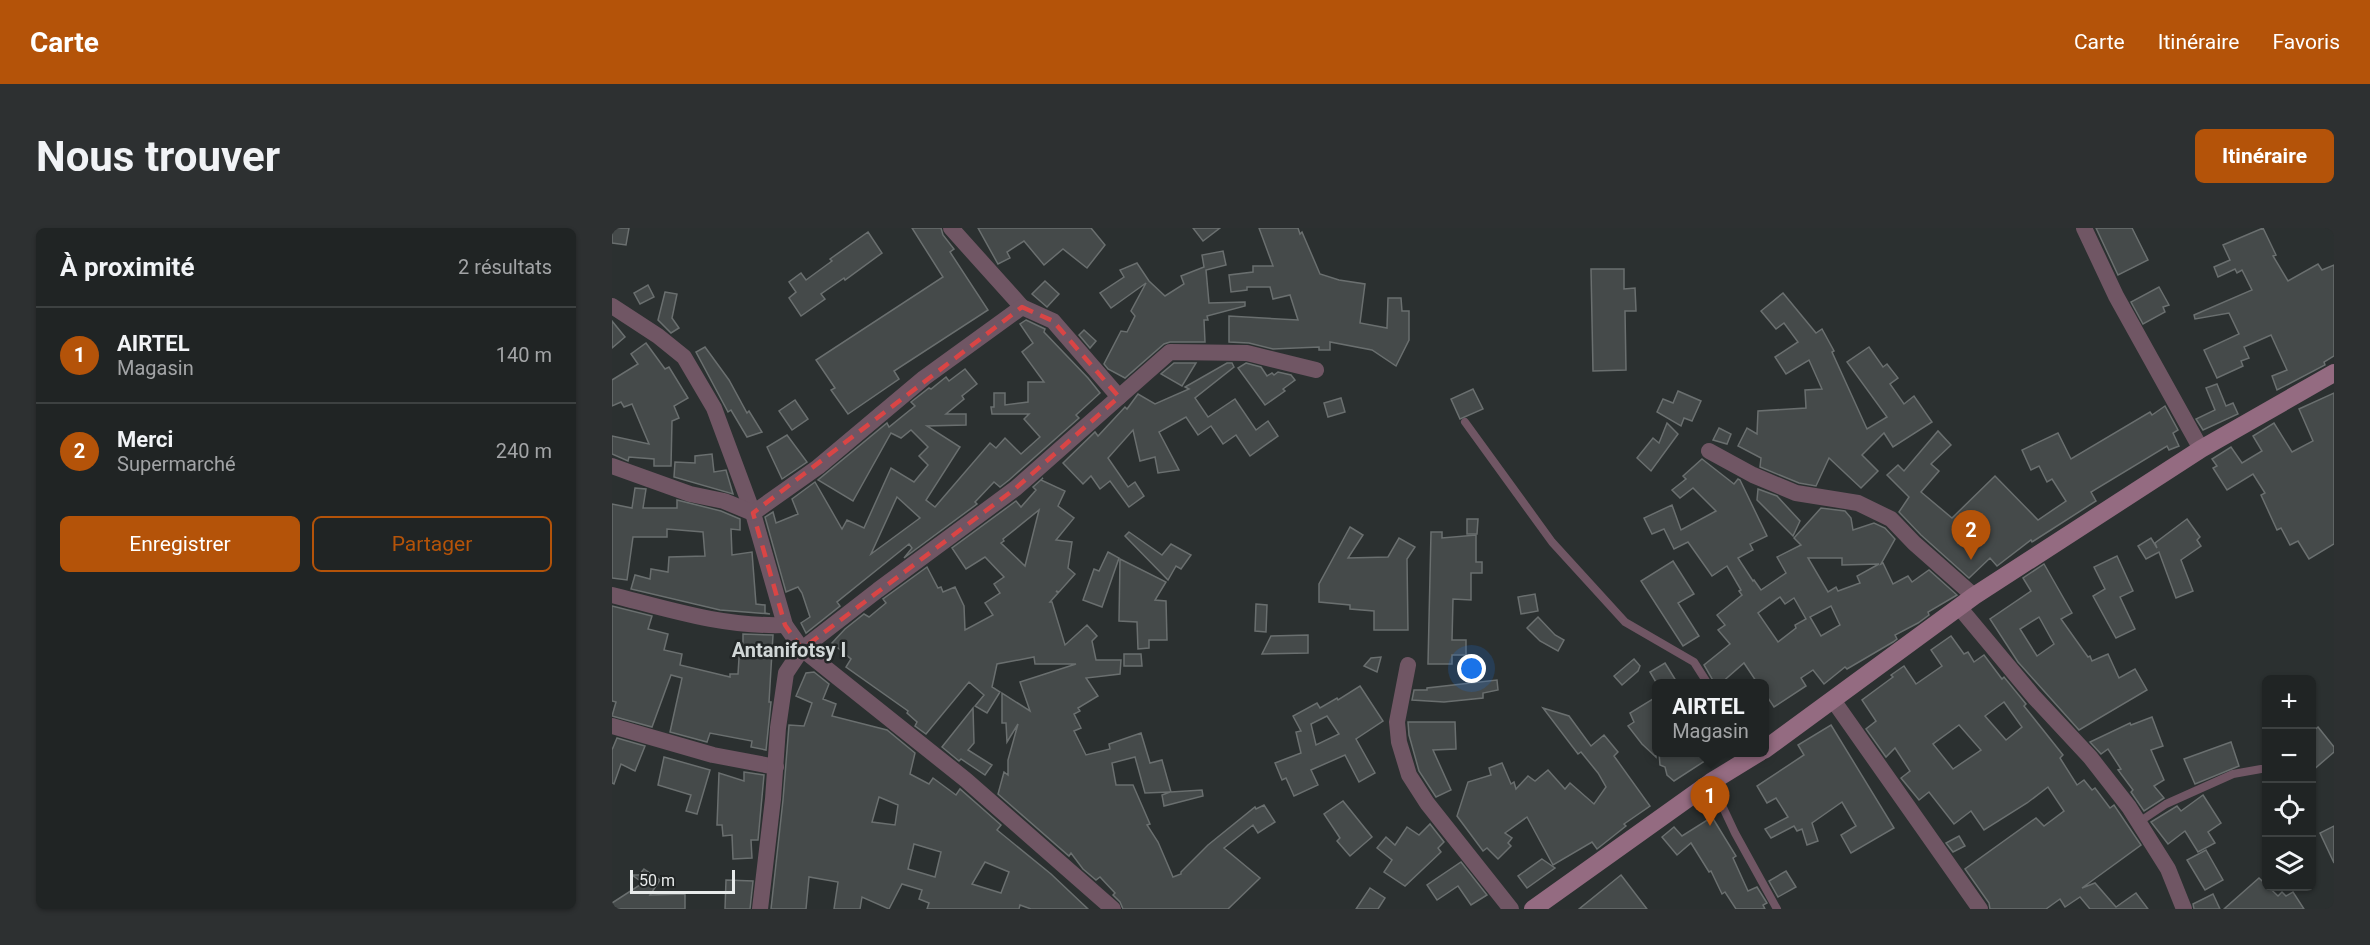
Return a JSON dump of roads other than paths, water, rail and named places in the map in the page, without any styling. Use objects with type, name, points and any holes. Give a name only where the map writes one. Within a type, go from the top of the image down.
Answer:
[{"type":"main road","points":[[1769,745],[1974,596],[2201,448],[2334,373]]},
{"type":"main road","points":[[1536,908],[1711,782],[1752,757]]},
{"type":"street","points":[[951,228],[1022,307],[1053,321],[1119,397]]},
{"type":"street","points":[[2084,228],[2116,296],[2201,448]]},
{"type":"street","points":[[612,306],[658,336],[684,357],[714,408],[753,513],[785,625],[802,649],[966,780],[1113,909]]},
{"type":"street","points":[[753,513],[818,467],[924,378],[1022,307]]},
{"type":"street","points":[[760,909],[776,767],[778,728],[786,673],[802,649],[1017,488],[1170,352],[1247,353],[1316,370]]},
{"type":"street","points":[[1709,451],[1753,475],[1796,493],[1858,503],[1891,519],[1914,543],[1974,596]]},
{"type":"street","points":[[612,466],[690,494],[724,501],[753,513]]},
{"type":"street","points":[[612,595],[711,620],[762,626],[785,625]]},
{"type":"street","points":[[1959,607],[2034,697],[2090,757],[2139,822],[2168,869],[2184,909]]},
{"type":"street","points":[[1408,665],[1397,722],[1399,742],[1409,775],[1427,803],[1511,909]]},
{"type":"street","points":[[1833,700],[1980,909]]},
{"type":"street","points":[[612,726],[678,743],[713,755],[776,767]]},
{"type":"lane","points":[[1465,422],[1552,542],[1625,622],[1694,662],[1705,679]]},
{"type":"lane","points":[[2139,822],[2166,804],[2233,774],[2261,769]]},
{"type":"lane","points":[[1711,782],[1735,833],[1777,909]]},
{"type":"place","name":"Merci","points":[[1971,560]]},
{"type":"place","name":"AIRTEL","points":[[1710,826]]},
{"type":"district","name":"Antanifotsy I","points":[[789,650]]}]
